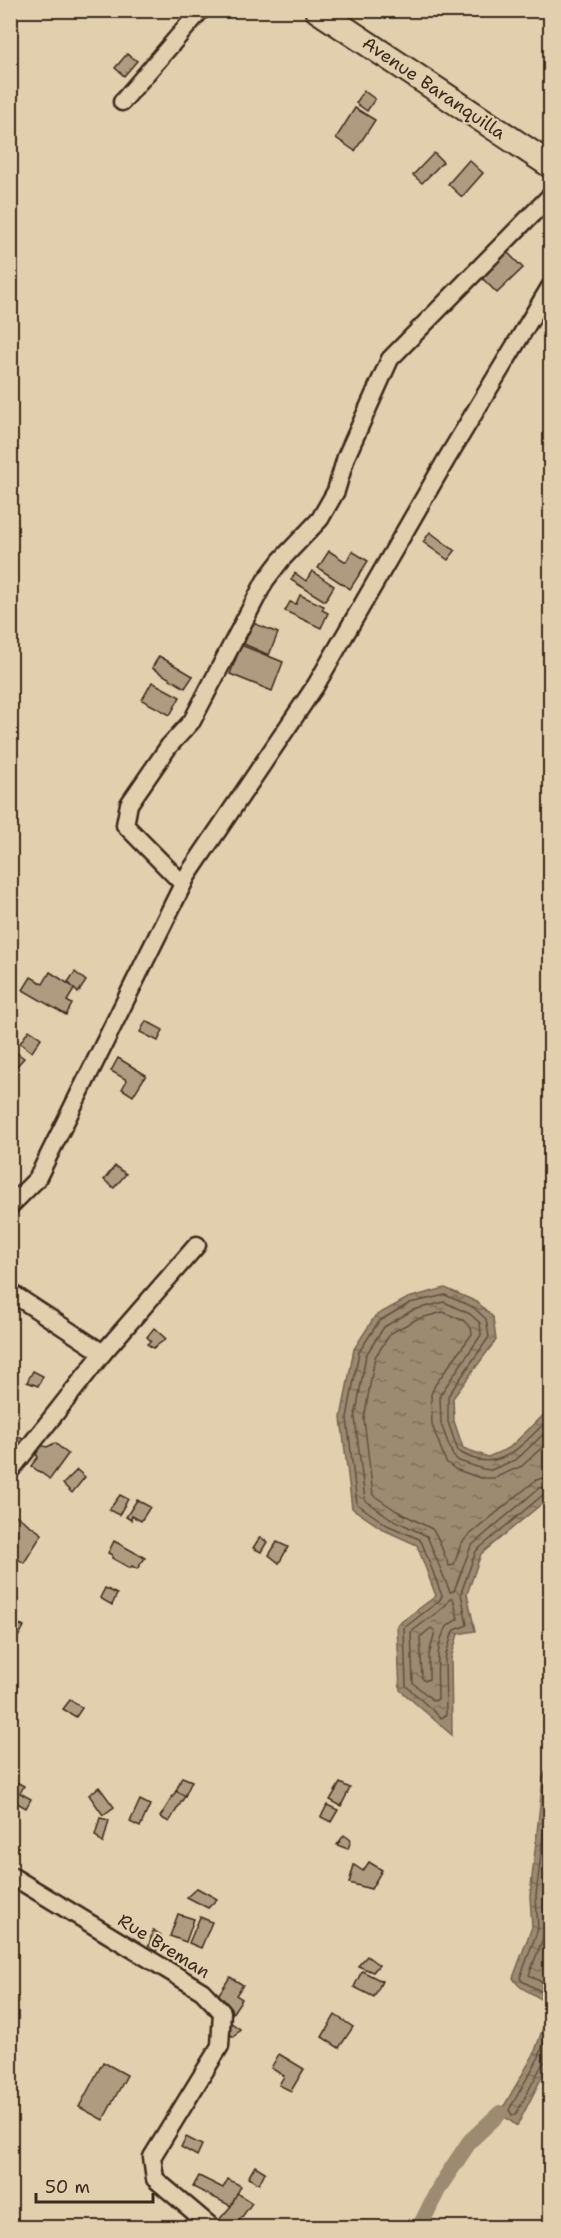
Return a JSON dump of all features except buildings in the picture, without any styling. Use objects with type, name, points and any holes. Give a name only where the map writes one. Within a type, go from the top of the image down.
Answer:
[{"type":"main road","name":"Avenue Baranquilla","points":[[317,10],[550,165]]},
{"type":"street","points":[[122,102],[201,10]]},
{"type":"street","points":[[183,884],[125,825],[129,804],[169,746],[192,722],[265,581],[281,560],[320,519],[336,491],[346,457],[390,359],[550,196]]},
{"type":"street","points":[[10,1206],[37,1179],[183,884],[316,684],[550,287]]},
{"type":"street","points":[[10,1471],[103,1353],[197,1245]]},
{"type":"street","points":[[10,1292],[103,1353]]},
{"type":"street","name":"Rue Breman","points":[[10,1875],[202,1991],[222,2012],[220,2046],[152,2157],[155,2179],[213,2228]]},
{"type":"water","points":[[445,1288],[477,1302],[493,1317],[496,1340],[453,1398],[454,1421],[463,1448],[488,1457],[509,1448],[550,1409],[550,1497],[481,1554],[467,1594],[475,1631],[458,1634],[451,1658],[452,1735],[400,1690],[397,1625],[436,1596],[417,1545],[384,1530],[352,1508],[341,1418],[354,1349],[375,1316],[408,1298]]},
{"type":"water","points":[[550,1762],[550,2061],[517,2126],[500,2113],[534,2054],[549,2010],[541,1999],[521,1987],[513,1978],[532,1927],[530,1896],[543,1778]]},
{"type":"waterway","points":[[419,2228],[440,2186],[470,2141],[500,2113]]}]
